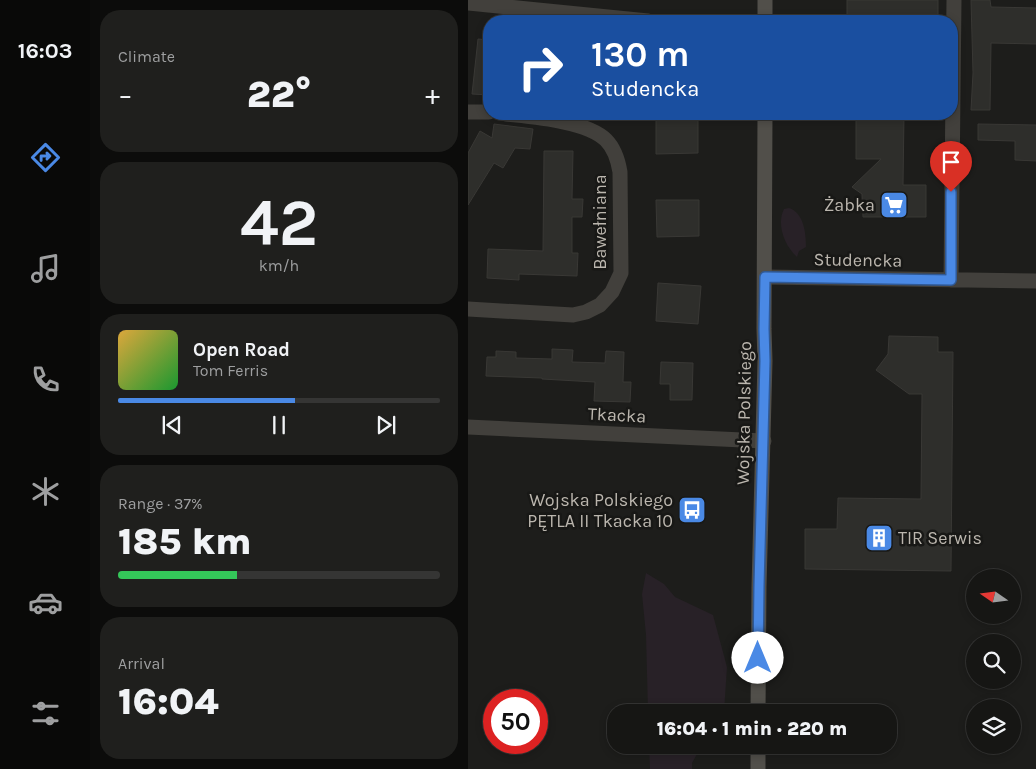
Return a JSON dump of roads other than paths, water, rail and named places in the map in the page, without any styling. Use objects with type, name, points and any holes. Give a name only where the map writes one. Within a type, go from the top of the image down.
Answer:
[{"type":"main road","points":[[765,0],[765,15]]},
{"type":"main road","name":"Wojska Polskiego","points":[[758,704],[759,586],[764,441],[765,120]]},
{"type":"main road","points":[[758,754],[758,769]]},
{"type":"street","points":[[954,0],[954,15]]},
{"type":"street","points":[[468,3],[539,15]]},
{"type":"street","points":[[468,112],[483,112]]},
{"type":"street","name":"Bawełniana","points":[[468,309],[580,314],[600,304],[612,292],[619,278],[621,273],[622,237],[620,178],[617,159],[613,150],[599,134],[554,120]]},
{"type":"street","points":[[951,280],[953,120]]},
{"type":"street","name":"Studencka","points":[[765,277],[1036,281]]},
{"type":"street","name":"Tkacka","points":[[468,427],[764,441]]},
{"type":"place","name":"Żabka","points":[[894,205]]},
{"type":"place","name":"Wojska Polskiego PĘTLA II Tkacka 10","points":[[692,510]]},
{"type":"place","name":"TIR Serwis","points":[[879,538]]}]
